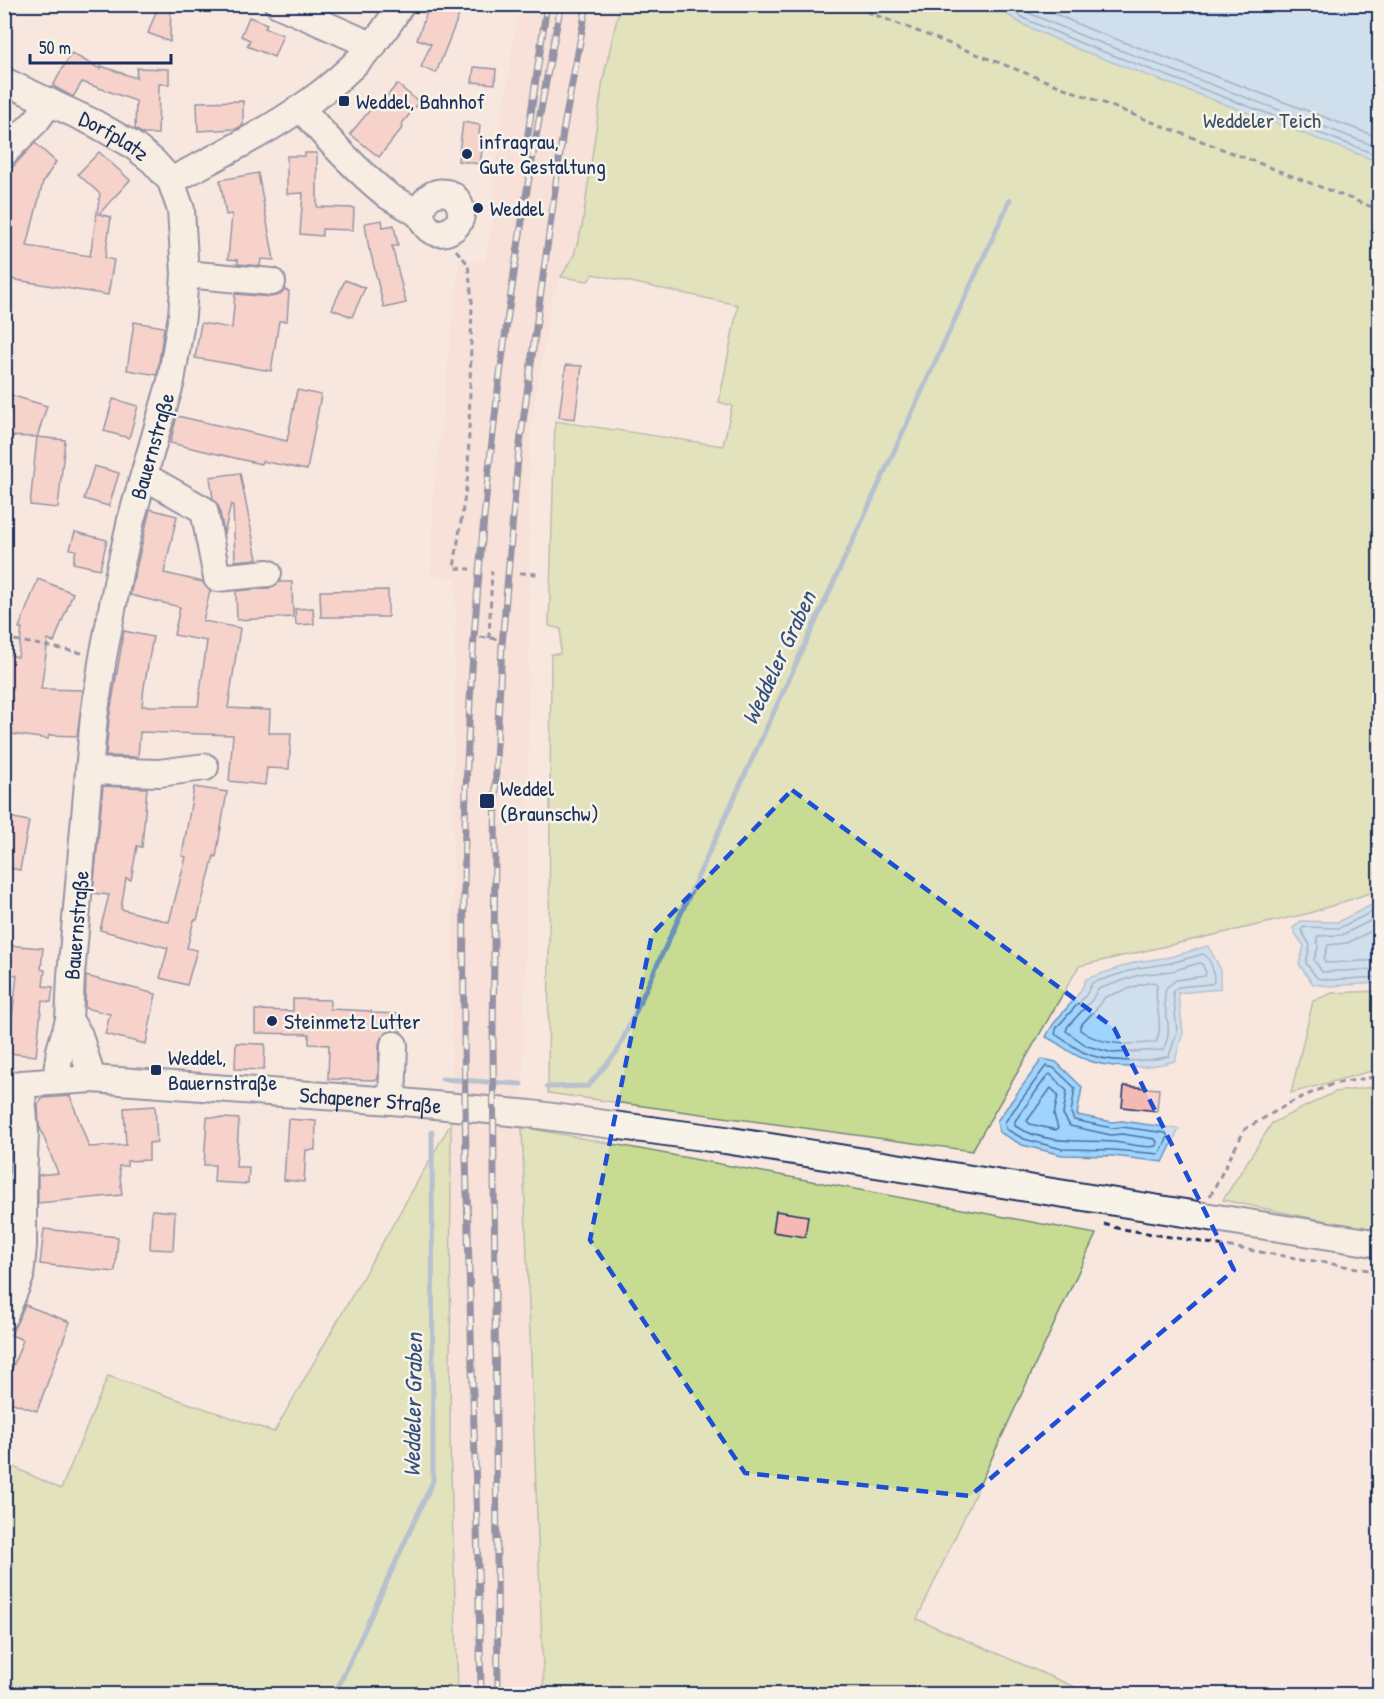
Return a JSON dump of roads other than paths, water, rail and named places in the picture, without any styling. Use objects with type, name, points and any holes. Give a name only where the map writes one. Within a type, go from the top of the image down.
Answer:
[{"type":"street","points":[[278,4],[373,46]]},
{"type":"street","points":[[171,181],[264,132],[302,109],[373,46],[401,4]]},
{"type":"street","name":"Dorfplatz","points":[[4,81],[94,123],[131,144],[153,161],[171,181]]},
{"type":"street","points":[[4,153],[36,121],[50,102]]},
{"type":"street","points":[[302,109],[354,166],[389,196],[421,215],[427,228],[434,232],[447,232],[454,228],[459,222],[461,208],[454,197],[443,192],[436,193],[423,203],[421,215]]},
{"type":"street","name":"Bauernstraße","points":[[56,1081],[60,1050],[69,1020],[94,717],[103,657],[119,573],[176,356],[182,315],[185,274],[181,210],[171,181]]},
{"type":"street","points":[[185,274],[272,282]]},
{"type":"street","points":[[144,476],[204,510],[217,578],[268,573]]},
{"type":"street","points":[[89,771],[159,773],[204,767]]},
{"type":"street","points":[[69,1020],[79,1035],[92,1078]]},
{"type":"street","points":[[392,1101],[394,1045]]},
{"type":"street","name":"Schapener Straße","points":[[13,1086],[92,1078],[392,1101],[591,1120],[1380,1244]]},
{"type":"street","points":[[4,1316],[20,1277],[23,1246],[25,1133],[13,1086]]},
{"type":"water","name":"Weddeler Teich","points":[[993,5],[1379,5],[1379,162],[1080,50],[1022,24]]},
{"type":"water","points":[[1379,902],[1379,983],[1329,986],[1313,984],[1299,964],[1304,946],[1293,928],[1301,921],[1338,922]]},
{"type":"water","points":[[1208,946],[1220,968],[1220,989],[1178,993],[1183,1032],[1175,1061],[1141,1067],[1104,1065],[1078,1056],[1046,1037],[1055,1021],[1078,995],[1086,979],[1136,962],[1170,957]]},
{"type":"water","points":[[1042,1059],[1056,1062],[1082,1087],[1077,1115],[1112,1122],[1122,1121],[1179,1129],[1163,1162],[1113,1156],[1062,1155],[1022,1145],[999,1132],[997,1121]]},
{"type":"waterway","name":"Weddeler Graben","points":[[547,1087],[588,1086],[617,1052],[1010,200]]},
{"type":"waterway","name":"Weddeler Graben","points":[[442,1079],[521,1084]]},
{"type":"waterway","name":"Weddeler Graben","points":[[335,1694],[433,1481],[432,1132]]},
{"type":"railway","points":[[525,154],[547,4]]},
{"type":"railway","points":[[481,1694],[465,1130],[466,791],[477,593],[497,396],[525,199],[561,4]]},
{"type":"railway","points":[[498,1694],[493,1040],[496,761],[502,645],[518,458],[563,132],[587,4]]},
{"type":"place","name":"Weddel, Bahnhof","points":[[344,101]]},
{"type":"place","name":"infragrau, Gute Gestaltung","points":[[467,154]]},
{"type":"place","name":"Weddel","points":[[478,208]]},
{"type":"place","name":"Weddel (Braunschw)","points":[[487,801]]},
{"type":"place","name":"Steinmetz Lutter","points":[[272,1021]]},
{"type":"place","name":"Weddel, Bauernstraße","points":[[156,1070]]}]
